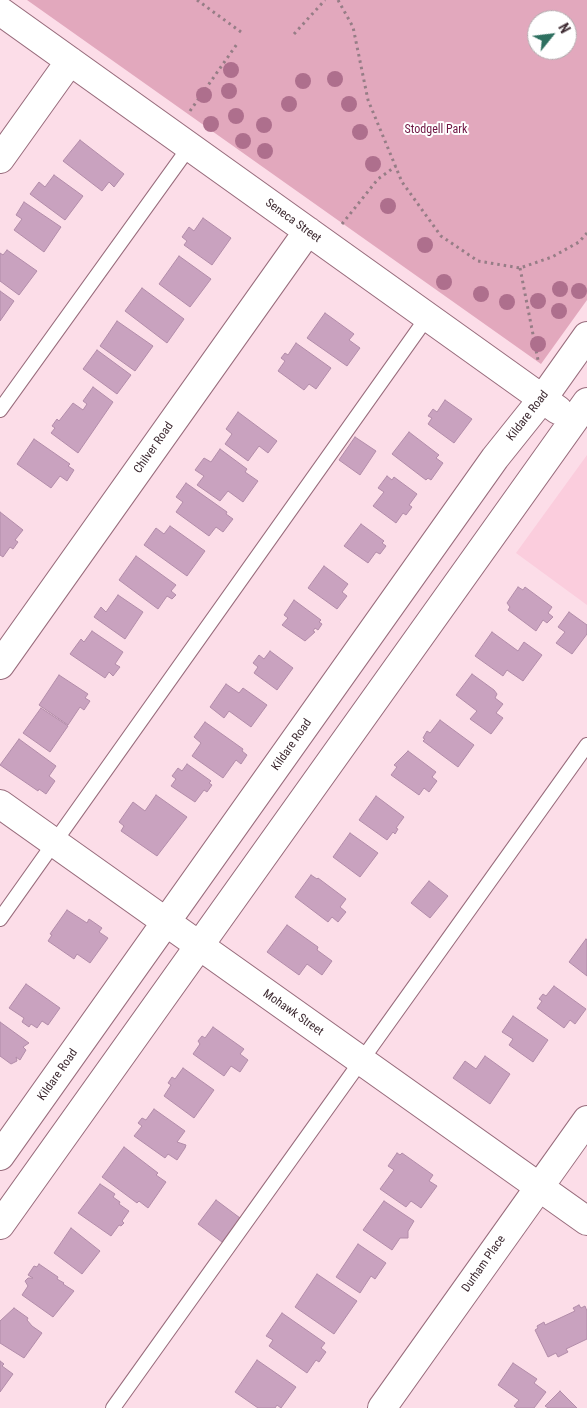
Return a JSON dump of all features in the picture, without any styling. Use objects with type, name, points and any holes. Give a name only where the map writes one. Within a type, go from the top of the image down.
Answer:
[{"type":"street","name":"Seneca Street","points":[[0,11],[542,398],[583,418]]},
{"type":"street","points":[[0,159],[70,61]]},
{"type":"street","name":"Chilver Road","points":[[0,665],[308,232]]},
{"type":"street","name":"Kildare Road","points":[[0,1156],[495,458],[587,336]]},
{"type":"street","points":[[0,1225],[8,1197],[199,946],[583,418]]},
{"type":"street","name":"Mohawk Street","points":[[0,804],[587,1221]]},
{"type":"street","name":"Durham Place","points":[[382,1408],[587,1120]]},
{"type":"lane","points":[[0,410],[190,146]]},
{"type":"lane","points":[[0,919],[428,316]]},
{"type":"lane","points":[[113,1408],[587,745]]},
{"type":"path","points":[[197,0],[240,32]]},
{"type":"path","points":[[294,34],[325,0]]},
{"type":"path","points":[[338,0],[353,27],[368,100],[402,182],[441,236],[478,261],[520,268],[552,257],[579,242],[587,233]]},
{"type":"path","points":[[190,111],[237,44]]},
{"type":"path","points":[[339,227],[378,178],[396,166]]},
{"type":"path","points":[[520,268],[539,365]]},
{"type":"shaded area","points":[[587,455],[587,605],[516,553]]},
{"type":"green space","name":"Stodgell Park","points":[[27,0],[587,0],[587,300],[541,364]]},
{"type":"building","points":[[80,140],[124,174],[114,187],[109,182],[102,191],[63,161]]},
{"type":"building","points":[[54,175],[83,196],[65,220],[30,194],[39,182],[45,187]]},
{"type":"building","points":[[24,202],[61,227],[44,252],[14,230],[22,219],[16,215]]},
{"type":"building","points":[[203,218],[231,238],[212,265],[184,245],[187,241],[182,237],[189,227],[194,231]]},
{"type":"building","points":[[7,250],[37,271],[19,295],[0,281],[0,253],[3,255]]},
{"type":"building","points":[[179,256],[211,279],[190,307],[159,284]]},
{"type":"building","points":[[142,288],[184,319],[167,343],[125,311]]},
{"type":"building","points":[[0,291],[14,301],[0,321]]},
{"type":"building","points":[[325,313],[354,334],[349,340],[360,348],[347,366],[307,338]]},
{"type":"building","points":[[117,321],[153,346],[135,371],[100,346]]},
{"type":"building","points":[[296,343],[331,368],[316,389],[309,384],[304,390],[278,371],[285,361],[281,358],[285,353],[288,355]]},
{"type":"building","points":[[97,350],[131,375],[117,394],[83,369]]},
{"type":"building","points":[[93,387],[113,402],[78,453],[51,433],[55,428],[52,426],[57,419],[59,421],[73,403],[83,410],[87,404],[83,401]]},
{"type":"building","points":[[445,400],[472,419],[454,443],[428,424],[432,418],[428,416],[433,409],[437,412]]},
{"type":"building","points":[[238,412],[277,441],[268,453],[259,446],[248,461],[225,444],[232,434],[226,429]]},
{"type":"building","points":[[409,432],[439,455],[436,458],[443,463],[431,480],[428,478],[426,480],[392,454]]},
{"type":"building","points":[[355,437],[376,451],[360,475],[339,460]]},
{"type":"building","points":[[34,439],[70,464],[68,466],[74,470],[67,481],[60,476],[51,488],[17,464]]},
{"type":"building","points":[[220,449],[247,469],[245,472],[258,481],[243,502],[228,491],[220,501],[197,485],[204,476],[195,470],[204,458],[211,462]]},
{"type":"building","points":[[387,476],[392,480],[394,477],[417,494],[409,505],[412,507],[406,515],[403,513],[396,523],[373,506],[384,492],[378,488]]},
{"type":"building","points":[[186,483],[227,512],[226,514],[233,519],[223,532],[216,527],[209,536],[176,512],[183,502],[176,497]]},
{"type":"building","points":[[0,512],[23,530],[15,540],[18,542],[13,549],[10,547],[3,557],[0,555]]},
{"type":"building","points":[[361,524],[384,541],[382,543],[386,546],[380,554],[376,552],[368,563],[344,546]]},
{"type":"building","points":[[170,526],[205,551],[187,576],[144,545],[156,528],[164,534]]},
{"type":"building","points":[[136,556],[176,585],[171,591],[176,595],[172,599],[167,596],[158,609],[119,580]]},
{"type":"building","points":[[324,566],[348,584],[342,592],[347,596],[337,609],[308,588]]},
{"type":"building","points":[[518,587],[523,590],[525,587],[552,607],[548,613],[553,617],[547,623],[543,620],[536,631],[508,610],[510,607],[507,603]]},
{"type":"building","points":[[118,595],[143,612],[125,639],[94,617],[101,607],[106,612]]},
{"type":"building","points":[[294,600],[321,620],[319,622],[322,624],[318,630],[315,628],[313,631],[315,632],[305,641],[282,625],[288,618],[284,615]]},
{"type":"building","points":[[569,612],[587,625],[587,634],[572,654],[556,643],[565,632],[558,627]]},
{"type":"building","points":[[92,631],[123,652],[115,664],[120,667],[113,676],[109,672],[105,678],[70,654],[81,639],[84,642]]},
{"type":"building","points":[[492,632],[518,651],[524,642],[542,655],[523,681],[507,670],[503,676],[475,656]]},
{"type":"building","points":[[270,651],[293,668],[277,690],[254,673],[258,667],[253,663],[259,655],[264,659]]},
{"type":"building","points":[[472,674],[494,690],[497,694],[495,698],[503,704],[496,713],[503,718],[491,734],[470,719],[477,711],[456,695]]},
{"type":"building","points":[[59,675],[88,694],[85,698],[90,701],[84,710],[80,707],[68,725],[39,705]]},
{"type":"building","points":[[226,684],[239,693],[243,688],[267,705],[251,727],[229,711],[224,718],[210,707]]},
{"type":"building","points":[[41,708],[68,726],[50,752],[23,733]]},
{"type":"building","points":[[440,720],[474,745],[458,767],[423,741],[427,731],[430,733]]},
{"type":"building","points":[[205,722],[243,749],[242,751],[247,755],[241,764],[236,760],[223,778],[192,756],[201,743],[194,737]]},
{"type":"building","points":[[19,739],[56,766],[49,776],[55,781],[46,794],[39,789],[38,791],[0,765]]},
{"type":"building","points":[[408,751],[436,772],[432,777],[437,781],[429,792],[424,788],[419,795],[391,775],[397,767],[394,765]]},
{"type":"building","points":[[187,764],[211,781],[209,783],[212,785],[207,792],[204,790],[195,802],[171,786],[176,779],[172,776],[178,768],[182,771]]},
{"type":"building","points":[[156,795],[187,817],[157,856],[121,831],[124,826],[119,822],[133,802],[145,811]]},
{"type":"building","points":[[376,796],[404,817],[396,828],[398,829],[395,834],[393,832],[387,840],[359,820]]},
{"type":"building","points":[[350,833],[378,853],[360,877],[333,857]]},
{"type":"building","points":[[311,875],[346,899],[340,907],[346,912],[338,922],[332,917],[328,922],[295,897]]},
{"type":"building","points":[[429,881],[448,896],[430,918],[411,903]]},
{"type":"building","points":[[67,910],[87,923],[89,919],[102,928],[99,932],[108,938],[90,963],[77,954],[74,959],[48,941],[52,935],[50,934]]},
{"type":"building","points":[[287,925],[318,947],[317,950],[332,961],[322,975],[307,964],[299,975],[267,952]]},
{"type":"building","points":[[587,940],[587,976],[569,962]]},
{"type":"building","points":[[26,984],[60,1008],[48,1025],[42,1021],[37,1028],[31,1024],[29,1027],[22,1022],[24,1018],[9,1008]]},
{"type":"building","points":[[554,986],[586,1009],[575,1024],[570,1020],[564,1028],[537,1008],[542,1001],[539,999],[543,994],[546,996]]},
{"type":"building","points":[[513,1016],[548,1040],[533,1062],[509,1045],[513,1039],[502,1032]]},
{"type":"building","points":[[0,1022],[29,1043],[23,1047],[26,1050],[20,1060],[16,1057],[17,1061],[11,1064],[0,1056]]},
{"type":"building","points":[[213,1027],[244,1049],[240,1054],[248,1060],[240,1072],[231,1066],[224,1076],[193,1054],[200,1044],[198,1041],[202,1036],[205,1038]]},
{"type":"building","points":[[485,1056],[510,1074],[490,1104],[453,1078],[465,1061],[476,1069]]},
{"type":"building","points":[[183,1068],[214,1090],[194,1118],[164,1096],[171,1085],[168,1083],[172,1077],[175,1079]]},
{"type":"building","points":[[154,1109],[185,1131],[177,1142],[186,1145],[177,1160],[168,1154],[165,1158],[134,1136],[142,1126],[138,1123],[142,1118],[146,1120]]},
{"type":"building","points":[[124,1147],[158,1173],[156,1175],[166,1182],[148,1208],[139,1201],[137,1203],[102,1177]]},
{"type":"building","points":[[397,1153],[400,1155],[402,1153],[433,1175],[429,1181],[437,1186],[421,1208],[411,1201],[406,1207],[380,1189],[394,1170],[388,1166]]},
{"type":"building","points":[[100,1184],[115,1194],[113,1197],[129,1211],[122,1221],[124,1223],[121,1226],[119,1225],[111,1236],[78,1213]]},
{"type":"building","points":[[216,1200],[240,1218],[222,1242],[198,1224]]},
{"type":"building","points":[[384,1201],[414,1221],[408,1231],[408,1238],[400,1238],[392,1250],[363,1230]]},
{"type":"building","points":[[71,1228],[100,1251],[82,1274],[54,1253]]},
{"type":"building","points":[[358,1244],[386,1263],[375,1279],[371,1276],[360,1293],[336,1277]]},
{"type":"building","points":[[39,1264],[74,1291],[53,1317],[22,1295],[28,1286],[25,1281],[28,1278],[33,1278],[28,1275],[34,1266],[37,1267]]},
{"type":"building","points":[[317,1274],[357,1301],[334,1334],[295,1307]]},
{"type":"building","points":[[579,1305],[581,1308],[585,1306],[587,1311],[587,1339],[566,1349],[568,1352],[558,1357],[556,1353],[548,1357],[535,1330],[538,1328],[537,1326],[544,1322],[545,1325],[575,1311],[573,1308]]},
{"type":"building","points":[[14,1308],[28,1318],[27,1320],[32,1326],[42,1333],[24,1358],[0,1343],[0,1321]]},
{"type":"building","points":[[282,1313],[325,1343],[321,1348],[326,1352],[319,1362],[316,1360],[307,1373],[269,1346],[273,1340],[266,1336]]},
{"type":"building","points":[[257,1360],[296,1387],[281,1408],[277,1405],[275,1408],[258,1408],[235,1392]]},
{"type":"building","points":[[0,1361],[4,1364],[2,1366],[13,1374],[0,1392]]},
{"type":"building","points":[[513,1363],[537,1379],[534,1383],[546,1392],[534,1408],[517,1408],[514,1406],[519,1400],[498,1385]]},
{"type":"building","points":[[560,1391],[577,1408],[548,1408],[545,1406]]}]
